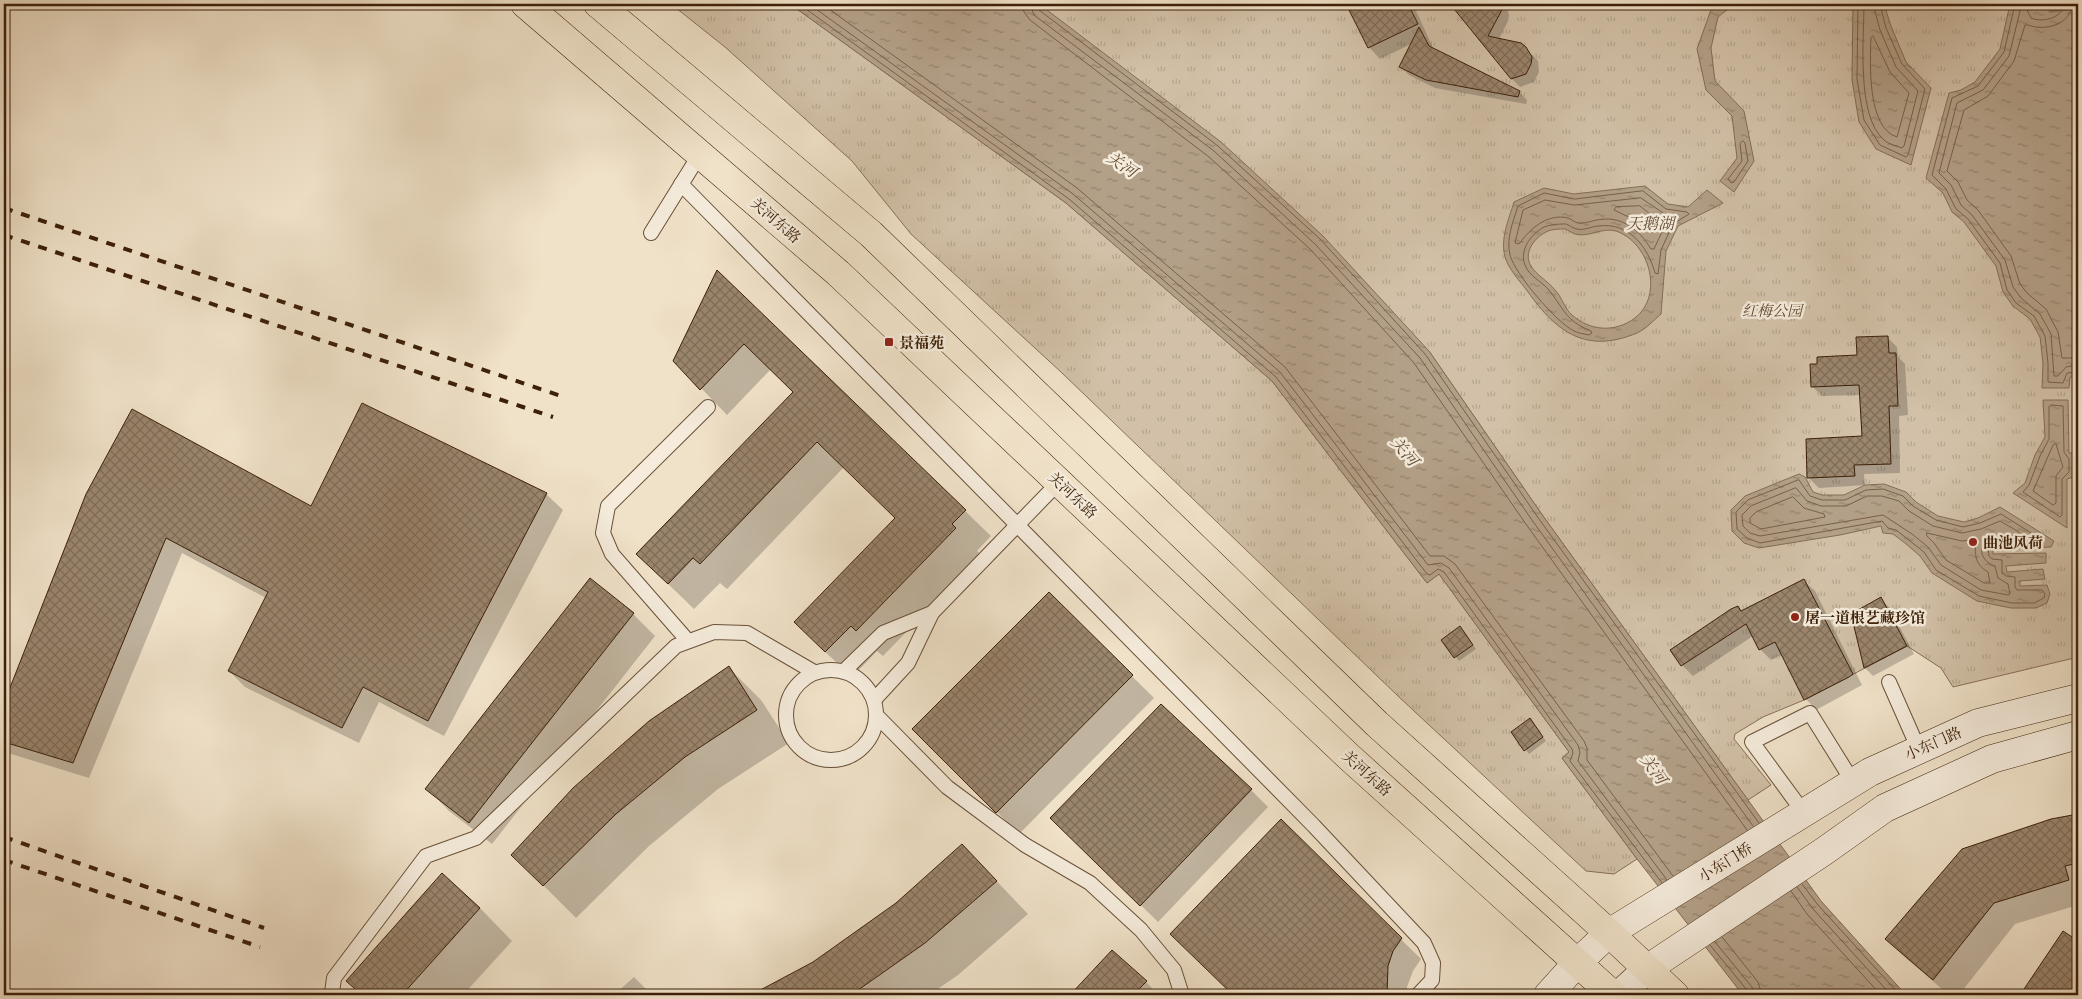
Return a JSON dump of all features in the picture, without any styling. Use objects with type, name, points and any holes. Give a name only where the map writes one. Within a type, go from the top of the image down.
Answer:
[{"type":"main road","name":"关河东路","points":[[525,4],[838,273],[1348,756],[1613,995]]},
{"type":"main road","points":[[598,4],[871,234],[1377,724],[1675,995]]},
{"type":"main road","name":"小东门路","points":[[1801,814],[1870,772],[1978,723],[2078,698]]},
{"type":"main road","points":[[1619,995],[1647,969],[1823,852],[1885,808],[1992,759],[2078,735]]},
{"type":"main road","name":"小东门桥","points":[[1609,933],[1801,814]]},
{"type":"main road","points":[[1548,995],[1577,963],[1609,933]]},
{"type":"lane","points":[[651,233],[700,154]]},
{"type":"lane","points":[[681,184],[1016,526],[1314,826],[1424,943],[1434,963],[1432,980],[1418,995]]},
{"type":"lane","points":[[688,641],[612,554],[604,533],[608,506],[708,407]]},
{"type":"lane","points":[[874,700],[908,662],[932,613],[1059,482]]},
{"type":"lane","points":[[844,671],[883,633],[932,613]]},
{"type":"lane","points":[[333,995],[334,978],[426,856],[476,838],[676,646],[714,632],[747,633],[814,672]]},
{"type":"lane","points":[[844,671],[857,678],[867,688],[874,700],[876,714],[874,729],[867,742],[857,752],[844,758],[830,760],[815,757],[801,750],[791,738],[786,723],[786,707],[791,693],[801,681],[814,672],[844,671]]},
{"type":"lane","points":[[1889,682],[1918,750]]},
{"type":"lane","points":[[1801,814],[1752,742],[1810,713],[1853,782]]},
{"type":"lane","points":[[876,714],[947,787],[1025,846],[1090,883],[1141,930],[1174,970],[1182,995]]},
{"type":"green space","points":[[671,4],[790,4],[1066,203],[1272,381],[1427,583],[1439,574],[1569,752],[1562,758],[1637,859],[1614,874],[1586,871],[1399,697],[1061,372],[911,234],[852,161],[725,47]]},
{"type":"green space","name":"红梅公园","points":[[1039,4],[2078,4],[2078,658],[1953,687],[1941,668],[1907,646],[1804,700],[1763,717],[1735,734],[1734,739],[1771,785],[1748,800],[1543,516],[1429,351]]},
{"type":"water","name":"关河","points":[[790,4],[1039,4],[1221,142],[1323,236],[1429,351],[1543,516],[1821,901],[1906,995],[1745,995],[1739,990],[1637,859],[1562,758],[1569,752],[1439,574],[1427,583],[1272,381],[1066,203]]},
{"type":"water","points":[[1713,4],[1734,4],[1718,17],[1711,48],[1715,81],[1744,111],[1754,161],[1734,192],[1720,181],[1737,158],[1732,116],[1706,90],[1697,49]]},
{"type":"water","points":[[1853,4],[1884,4],[1906,62],[1931,88],[1911,165],[1876,149],[1859,122],[1852,80]]},
{"type":"water","points":[[2010,4],[2036,4],[2037,9],[2078,4],[2078,377],[2070,377],[2069,388],[2042,388],[2043,363],[2040,337],[2030,319],[2013,306],[2003,292],[1996,266],[1964,222],[1952,212],[1943,193],[1926,178],[1949,93],[1961,90],[1975,82],[2000,49]]},
{"type":"water","name":"天鹅湖","points":[[1645,186],[1668,204],[1688,207],[1707,190],[1723,203],[1678,226],[1666,251],[1661,314],[1647,327],[1637,333],[1619,339],[1603,341],[1588,340],[1562,329],[1539,306],[1507,262],[1504,250],[1504,236],[1514,202],[1544,188],[1574,194]],"holes":[[[1565,229],[1580,235],[1606,230],[1616,231],[1628,237],[1637,246],[1645,258],[1651,284],[1644,308],[1635,318],[1627,323],[1611,328],[1595,327],[1587,324],[1569,312],[1552,287],[1533,269],[1528,256],[1531,246],[1537,238],[1548,231]]]},
{"type":"water","points":[[2043,400],[2068,400],[2069,453],[2074,453],[2074,477],[2067,479],[2067,528],[2013,493],[2025,483],[2035,455],[2045,437]]},
{"type":"water","points":[[1799,474],[1805,477],[1813,492],[1822,495],[1844,495],[1865,485],[1884,484],[1906,492],[1916,502],[1938,516],[1964,522],[1978,518],[2000,507],[2054,541],[2051,547],[1993,549],[1993,554],[2046,553],[2046,563],[2006,566],[2007,572],[2043,569],[2045,579],[2020,581],[2020,586],[2047,585],[2050,594],[2047,603],[2036,608],[2011,608],[1977,601],[1932,573],[1920,556],[1893,534],[1883,533],[1881,526],[1840,535],[1759,548],[1744,543],[1732,531],[1731,510],[1745,496]]},
{"type":"building","points":[[1346,4],[1408,4],[1418,24],[1368,48]]},
{"type":"building","points":[[1450,4],[1505,4],[1488,36],[1521,43],[1526,47],[1532,57],[1526,74],[1511,79]]},
{"type":"building","points":[[1419,27],[1429,46],[1520,91],[1518,97],[1426,80],[1399,67]]},
{"type":"building","points":[[717,270],[966,510],[952,524],[956,528],[856,631],[851,626],[825,652],[794,622],[895,518],[817,442],[700,564],[693,558],[668,584],[636,554],[793,392],[744,344],[700,390],[673,361]]},
{"type":"building","points":[[1888,336],[1889,353],[1896,353],[1898,406],[1889,406],[1891,464],[1854,465],[1855,476],[1807,478],[1806,439],[1862,436],[1859,385],[1811,387],[1810,364],[1817,364],[1817,357],[1857,355],[1856,337]]},
{"type":"building","points":[[362,403],[547,493],[428,721],[363,687],[342,728],[228,671],[268,592],[166,538],[73,763],[4,742],[4,703],[86,494],[132,409],[311,506]]},
{"type":"building","points":[[590,578],[634,613],[469,823],[425,789]]},
{"type":"building","points":[[1804,579],[1853,674],[1849,677],[1804,700],[1775,642],[1759,650],[1746,624],[1681,666],[1670,650],[1731,609],[1738,606],[1741,611]]},
{"type":"building","points":[[1049,592],[1133,675],[996,813],[912,729]]},
{"type":"building","points":[[1881,597],[1907,646],[1864,668],[1851,614]]},
{"type":"building","points":[[1460,626],[1473,645],[1454,658],[1441,640]]},
{"type":"building","points":[[729,666],[757,710],[685,757],[616,814],[543,886],[511,855],[573,788],[649,721]]},
{"type":"building","points":[[1161,704],[1252,789],[1140,906],[1050,818]]},
{"type":"building","points":[[1530,718],[1543,737],[1524,751],[1511,732]]},
{"type":"building","points":[[2078,814],[2078,863],[2065,866],[2069,880],[1994,903],[1933,980],[1885,939],[1962,849],[2051,819]]},
{"type":"building","points":[[1281,819],[1402,938],[1393,951],[1388,966],[1387,995],[1233,995],[1170,934]]},
{"type":"building","points":[[962,844],[997,881],[925,943],[851,995],[751,995],[813,962],[896,903]]},
{"type":"building","points":[[442,873],[480,908],[402,995],[362,995],[346,981]]},
{"type":"building","points":[[2063,931],[2078,941],[2078,995],[2020,995]]},
{"type":"building","points":[[1112,950],[1147,981],[1133,995],[1070,995]]},
{"type":"railway","points":[[4,208],[564,397]]},
{"type":"railway","points":[[4,235],[553,417]]},
{"type":"railway","points":[[4,837],[264,928]]},
{"type":"railway","points":[[4,860],[260,947]]},
{"type":"place","name":"景福苑","points":[[889,342]]},
{"type":"place","name":"曲池风荷","points":[[1973,542]]},
{"type":"place","name":"屠一道根艺藏珍馆","points":[[1795,617]]}]
